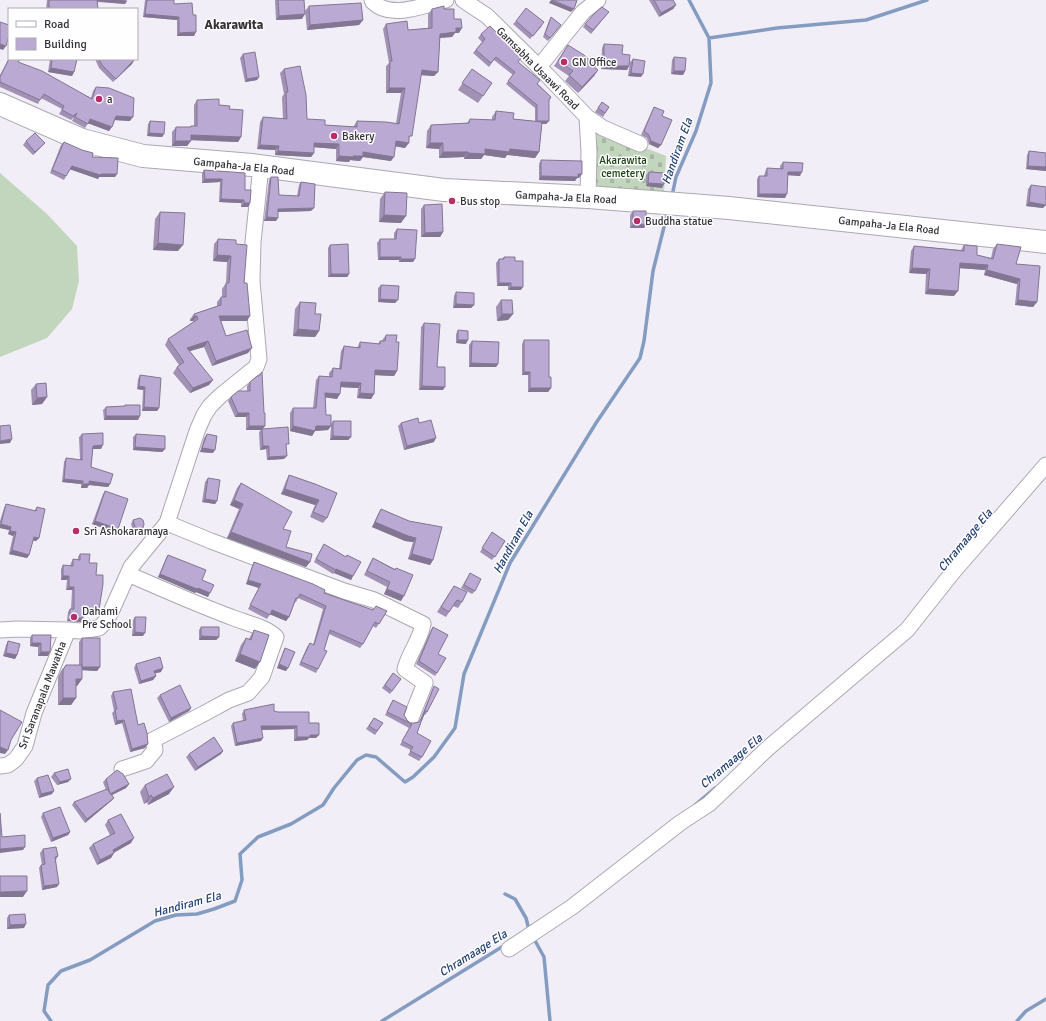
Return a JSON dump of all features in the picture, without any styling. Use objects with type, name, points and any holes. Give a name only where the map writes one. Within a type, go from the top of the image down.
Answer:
[{"type":"highway","name":"Gampaha-Ja Ela Road","points":[[0,104],[82,140],[143,156],[261,166],[444,190],[588,197],[735,209],[1046,242]]},
{"type":"street","points":[[372,0],[378,8],[394,10],[411,9],[446,0]]},
{"type":"street","name":"Gamsabha Usaawi Road","points":[[463,0],[487,16],[587,117],[589,152],[588,197]]},
{"type":"street","points":[[539,67],[582,12],[598,0]]},
{"type":"street","points":[[587,117],[603,128],[640,144]]},
{"type":"street","name":"Sri Saranapala Mawatha","points":[[0,766],[8,765],[16,760],[25,746],[34,713],[68,630],[80,631],[99,628],[105,622],[135,560],[167,523],[197,431],[204,415],[210,406],[220,396],[256,368],[258,364],[259,359],[252,273],[253,242],[261,166]]},
{"type":"street","points":[[510,949],[572,907],[680,823],[708,804],[768,748],[907,630],[953,572],[1046,465]]},
{"type":"street","points":[[167,523],[344,591],[374,600],[423,624],[421,634],[407,662],[406,669],[425,683],[411,718]]},
{"type":"street","points":[[122,769],[146,761],[155,750],[153,740],[229,700],[248,693],[262,678],[276,637],[271,631],[243,622],[187,600],[128,574]]},
{"type":"street","points":[[0,630],[68,630]]},
{"type":"green space","name":"Akarawita cemetery","points":[[597,129],[666,156],[664,194],[595,191]]},
{"type":"green space","points":[[0,173],[47,214],[77,246],[79,281],[72,309],[47,338],[0,357]]},
{"type":"building","points":[[49,0],[97,0],[98,8],[49,8]]},
{"type":"building","points":[[147,0],[174,0],[174,4],[192,3],[193,15],[196,15],[196,32],[179,33],[179,17],[145,14]]},
{"type":"building","points":[[278,0],[304,0],[305,14],[279,16]]},
{"type":"building","points":[[552,0],[577,0],[574,9]]},
{"type":"building","points":[[654,0],[673,0],[676,5],[661,13]]},
{"type":"building","points":[[361,3],[363,20],[310,25],[309,6]]},
{"type":"building","points":[[444,6],[444,9],[454,9],[454,19],[461,19],[462,28],[456,28],[456,32],[440,34],[438,72],[422,70],[412,136],[409,136],[409,143],[396,141],[394,157],[363,152],[363,156],[339,156],[339,144],[314,143],[314,153],[278,151],[279,146],[260,145],[263,117],[287,119],[286,92],[288,92],[284,69],[300,66],[306,95],[307,119],[325,120],[325,125],[357,127],[357,121],[399,124],[405,88],[389,88],[390,61],[392,61],[386,24],[407,21],[408,30],[432,28],[432,9]]},
{"type":"building","points":[[602,7],[609,12],[593,30],[585,24]]},
{"type":"building","points":[[526,8],[544,22],[533,36],[516,21]]},
{"type":"building","points":[[551,17],[561,25],[550,38],[545,34]]},
{"type":"building","points":[[0,22],[8,25],[8,39],[6,46],[0,44]]},
{"type":"building","points":[[490,26],[522,57],[518,62],[540,80],[537,84],[551,97],[549,100],[549,121],[537,121],[537,105],[508,81],[515,72],[496,57],[491,63],[476,50],[485,39],[481,34]]},
{"type":"building","points":[[604,44],[623,45],[622,54],[630,55],[629,66],[604,66]]},
{"type":"building","points":[[568,45],[584,55],[596,66],[593,66],[598,70],[582,87],[569,75],[573,71],[558,61]]},
{"type":"building","points":[[255,52],[259,77],[247,79],[243,54]]},
{"type":"building","points":[[674,57],[686,58],[685,71],[674,71]]},
{"type":"building","points":[[633,59],[645,61],[643,74],[631,73]]},
{"type":"building","points":[[8,60],[19,60],[18,62],[42,71],[92,99],[96,87],[109,88],[134,98],[133,117],[116,116],[112,127],[90,119],[88,124],[75,117],[77,113],[73,116],[62,110],[64,106],[44,94],[40,100],[0,82],[0,77]]},
{"type":"building","points":[[52,60],[77,60],[74,72],[51,68]]},
{"type":"building","points":[[100,60],[134,60],[116,79],[102,65]]},
{"type":"building","points":[[472,69],[492,83],[483,96],[462,83]]},
{"type":"building","points":[[219,99],[219,105],[230,106],[229,109],[243,110],[241,137],[191,135],[191,141],[175,141],[176,127],[197,126],[197,100]]},
{"type":"building","points":[[602,102],[609,107],[605,113],[598,108]]},
{"type":"building","points":[[654,107],[664,111],[662,116],[672,120],[661,145],[651,141],[649,135],[644,131]]},
{"type":"building","points":[[496,111],[514,113],[513,119],[542,122],[539,152],[510,149],[509,152],[485,149],[485,154],[443,152],[443,143],[430,143],[431,125],[469,123],[470,119],[495,120]]},
{"type":"building","points":[[150,121],[165,122],[164,134],[149,133]]},
{"type":"building","points":[[35,133],[45,143],[35,152],[26,141]]},
{"type":"building","points":[[64,142],[93,153],[92,157],[118,158],[117,174],[100,175],[72,166],[66,176],[52,170]]},
{"type":"building","points":[[1029,151],[1046,153],[1046,167],[1028,166]]},
{"type":"building","points":[[541,160],[582,161],[582,174],[578,174],[578,177],[541,176]]},
{"type":"building","points":[[783,162],[803,163],[802,172],[788,172],[787,194],[759,194],[759,176],[767,176],[767,168],[783,169]]},
{"type":"building","points":[[204,170],[245,173],[245,190],[251,190],[250,203],[244,203],[244,200],[221,199],[222,179],[205,179]]},
{"type":"building","points":[[649,172],[665,173],[664,184],[648,183]]},
{"type":"building","points":[[271,177],[278,177],[279,195],[299,196],[301,182],[315,184],[314,208],[278,209],[278,218],[267,217]]},
{"type":"building","points":[[1031,185],[1046,187],[1046,205],[1029,202]]},
{"type":"building","points":[[385,192],[407,193],[406,216],[384,215]]},
{"type":"building","points":[[442,204],[443,232],[425,233],[424,205]]},
{"type":"building","points":[[633,211],[646,211],[646,224],[633,225]]},
{"type":"building","points":[[160,212],[185,213],[183,245],[158,243]]},
{"type":"building","points":[[397,229],[417,230],[415,259],[380,257],[380,239],[396,239]]},
{"type":"building","points":[[218,239],[236,240],[236,244],[247,245],[244,283],[247,283],[250,316],[219,316],[226,336],[247,330],[252,348],[216,361],[208,341],[187,348],[213,380],[193,388],[177,367],[184,362],[168,339],[198,319],[197,316],[194,316],[194,314],[221,305],[221,297],[226,297],[226,283],[229,283],[231,256],[217,255]]},
{"type":"building","points":[[348,244],[349,274],[331,274],[330,245]]},
{"type":"building","points":[[997,244],[1021,247],[1016,264],[1040,266],[1037,302],[1018,300],[1020,279],[987,270],[988,265],[960,263],[958,291],[928,289],[930,269],[912,268],[914,246],[964,251],[964,245],[977,246],[977,255],[993,259]]},
{"type":"building","points":[[504,257],[515,257],[515,261],[523,261],[523,287],[511,287],[511,283],[499,283],[499,259],[504,259]]},
{"type":"building","points":[[381,285],[399,286],[398,300],[380,299]]},
{"type":"building","points":[[456,292],[474,293],[474,305],[456,304]]},
{"type":"building","points":[[501,300],[512,300],[513,314],[502,314]]},
{"type":"building","points":[[300,302],[316,303],[315,314],[321,314],[319,331],[298,329]]},
{"type":"building","points":[[424,323],[440,324],[437,367],[445,367],[445,387],[422,386]]},
{"type":"building","points":[[458,330],[468,331],[468,340],[458,340]]},
{"type":"building","points":[[386,335],[397,335],[396,342],[399,342],[397,371],[375,370],[374,394],[360,393],[361,383],[341,382],[340,394],[325,393],[326,415],[331,415],[331,426],[316,426],[315,431],[293,426],[293,408],[316,408],[319,376],[332,377],[333,368],[341,369],[344,346],[360,348],[360,342],[380,344],[380,341],[385,341]]},
{"type":"building","points":[[524,340],[549,340],[549,377],[551,377],[551,388],[530,388],[530,372],[524,372]]},
{"type":"building","points":[[472,341],[499,342],[498,364],[471,363]]},
{"type":"building","points":[[262,372],[265,426],[249,426],[249,413],[238,413],[231,397],[238,391],[250,391],[250,382]]},
{"type":"building","points":[[140,375],[161,378],[159,408],[144,407],[145,387],[139,386]]},
{"type":"building","points":[[46,383],[47,397],[37,398],[36,384]]},
{"type":"building","points":[[140,405],[140,416],[106,416],[106,407]]},
{"type":"building","points":[[418,418],[419,423],[431,420],[436,438],[407,446],[401,423]]},
{"type":"building","points":[[333,421],[351,421],[351,437],[333,436]]},
{"type":"building","points":[[10,425],[12,439],[0,441],[0,426]]},
{"type":"building","points":[[288,427],[289,444],[286,444],[287,456],[269,457],[269,446],[263,446],[262,429]]},
{"type":"building","points":[[103,433],[103,445],[93,446],[91,467],[113,474],[110,484],[89,481],[89,484],[83,484],[83,481],[64,479],[66,458],[82,460],[82,434]]},
{"type":"building","points":[[136,434],[165,436],[165,449],[135,447]]},
{"type":"building","points":[[207,434],[217,436],[215,450],[202,448]]},
{"type":"building","points":[[289,475],[337,493],[327,518],[313,512],[319,500],[285,489]]},
{"type":"building","points":[[208,478],[220,480],[217,501],[205,499]]},
{"type":"building","points":[[241,483],[292,512],[283,529],[291,531],[286,547],[312,554],[310,562],[231,532],[243,504],[234,500]]},
{"type":"building","points":[[105,491],[128,499],[118,529],[95,521]]},
{"type":"building","points":[[6,504],[36,511],[37,507],[45,509],[39,538],[34,537],[29,555],[12,550],[16,532],[10,531],[11,527],[1,524]]},
{"type":"building","points":[[381,509],[409,521],[442,527],[433,560],[412,554],[416,538],[375,522]]},
{"type":"building","points":[[140,518],[143,520],[144,524],[143,528],[139,529],[135,527],[133,520]]},
{"type":"building","points":[[492,532],[505,541],[495,557],[482,548]]},
{"type":"building","points":[[324,544],[346,557],[347,555],[361,562],[353,576],[336,570],[316,559]]},
{"type":"building","points":[[80,554],[90,554],[89,563],[97,563],[96,575],[103,575],[99,610],[84,608],[83,618],[70,618],[70,609],[74,609],[74,587],[69,587],[69,576],[63,576],[63,565],[73,566],[73,559],[80,560]]},
{"type":"building","points":[[168,555],[206,570],[202,580],[214,585],[210,593],[160,574]]},
{"type":"building","points":[[373,558],[395,570],[396,568],[413,575],[404,596],[387,589],[390,582],[367,571]]},
{"type":"building","points":[[254,562],[313,584],[325,590],[324,593],[373,610],[376,606],[387,611],[379,624],[375,622],[363,644],[330,630],[324,650],[327,651],[318,669],[301,662],[310,643],[314,645],[326,606],[300,594],[298,598],[296,598],[289,617],[272,610],[270,615],[250,605],[261,584],[248,580]]},
{"type":"building","points":[[470,573],[481,579],[475,591],[464,585]]},
{"type":"building","points":[[454,586],[467,592],[462,602],[457,600],[449,612],[441,607]]},
{"type":"building","points":[[135,617],[146,617],[145,633],[135,632]]},
{"type":"building","points":[[201,627],[219,627],[219,637],[201,636]]},
{"type":"building","points":[[433,627],[448,635],[438,654],[446,658],[437,673],[419,661]]},
{"type":"building","points":[[254,630],[269,635],[260,662],[240,654],[246,638],[251,640]]},
{"type":"building","points":[[32,635],[51,635],[50,652],[41,652],[41,643],[32,643]]},
{"type":"building","points":[[82,638],[100,638],[100,667],[82,667]]},
{"type":"building","points":[[8,641],[20,644],[17,655],[6,653]]},
{"type":"building","points":[[285,648],[295,652],[288,668],[279,664]]},
{"type":"building","points":[[160,657],[163,668],[154,671],[156,676],[141,681],[136,664]]},
{"type":"building","points":[[66,665],[82,665],[82,679],[76,679],[76,698],[63,698],[63,670]]},
{"type":"building","points":[[393,673],[401,679],[392,691],[385,685]]},
{"type":"building","points":[[180,685],[191,708],[171,718],[160,695]]},
{"type":"building","points":[[434,686],[439,689],[427,712],[425,711],[417,733],[431,741],[422,757],[410,751],[413,747],[402,741],[412,724],[387,712],[393,700],[407,707],[404,715],[410,723],[419,722],[422,718]]},
{"type":"building","points":[[131,689],[138,725],[144,723],[148,744],[132,749],[124,720],[117,721],[115,710],[117,709],[113,692]]},
{"type":"building","points":[[274,704],[274,711],[278,712],[309,712],[309,723],[319,723],[319,735],[297,737],[297,726],[261,726],[263,738],[237,743],[233,723],[246,720],[244,710]]},
{"type":"building","points":[[0,710],[22,722],[11,740],[8,750],[0,747]]},
{"type":"building","points":[[374,718],[383,723],[377,731],[369,726]]},
{"type":"building","points":[[214,737],[223,751],[198,767],[189,754]]},
{"type":"building","points":[[68,769],[71,779],[60,782],[54,773]]},
{"type":"building","points":[[117,770],[123,774],[129,784],[110,794],[106,779]]},
{"type":"building","points":[[167,774],[174,787],[153,798],[151,795],[149,797],[145,785]]},
{"type":"building","points":[[48,775],[54,791],[41,794],[37,778]]},
{"type":"building","points":[[107,789],[114,798],[87,819],[74,802]]},
{"type":"building","points":[[60,807],[70,832],[53,838],[43,813]]},
{"type":"building","points":[[0,813],[2,837],[25,835],[25,847],[0,849]]},
{"type":"building","points":[[121,814],[134,838],[113,850],[114,853],[100,860],[93,844],[115,833],[108,820]]},
{"type":"building","points":[[56,847],[58,856],[55,857],[59,884],[44,886],[41,865],[45,864],[43,849]]},
{"type":"building","points":[[0,876],[27,876],[27,891],[0,892]]},
{"type":"building","points":[[25,914],[26,924],[10,925],[9,915]]},
{"type":"waterway","points":[[689,0],[709,38]]},
{"type":"waterway","name":"Handiram Ela","points":[[672,196],[676,177],[696,131],[711,83],[709,38],[777,28],[866,20],[927,0]]},
{"type":"waterway","name":"Handiram Ela","points":[[51,1021],[44,1011],[48,985],[61,971],[90,960],[155,921],[176,915],[197,914],[235,901],[242,880],[240,854],[258,837],[291,824],[323,805],[334,788],[357,760],[366,755],[376,757],[405,782],[413,777],[434,757],[455,728],[464,674],[510,563],[596,423],[640,358],[644,341],[653,271],[668,211]]},
{"type":"waterway","name":"Chramaage Ela","points":[[695,805],[715,788]]},
{"type":"waterway","points":[[505,894],[515,899],[526,918],[529,930]]},
{"type":"waterway","points":[[533,937],[544,957],[550,1021]]},
{"type":"waterway","name":"Chramaage Ela","points":[[382,1021],[505,945]]},
{"type":"waterway","points":[[1017,1021],[1026,1011],[1046,999]]},
{"type":"place","name":"GN Office","points":[[564,62]]},
{"type":"place","name":"a","points":[[99,99]]},
{"type":"place","name":"Bakery","points":[[334,136]]},
{"type":"place","name":"Bus stop","points":[[452,201]]},
{"type":"place","name":"Buddha statue","points":[[637,221]]},
{"type":"place","name":"Sri Ashokaramaya","points":[[76,531]]},
{"type":"place","name":"Dahami Pre School","points":[[74,617]]},
{"type":"district","name":"Akarawita","points":[[234,24]]}]
